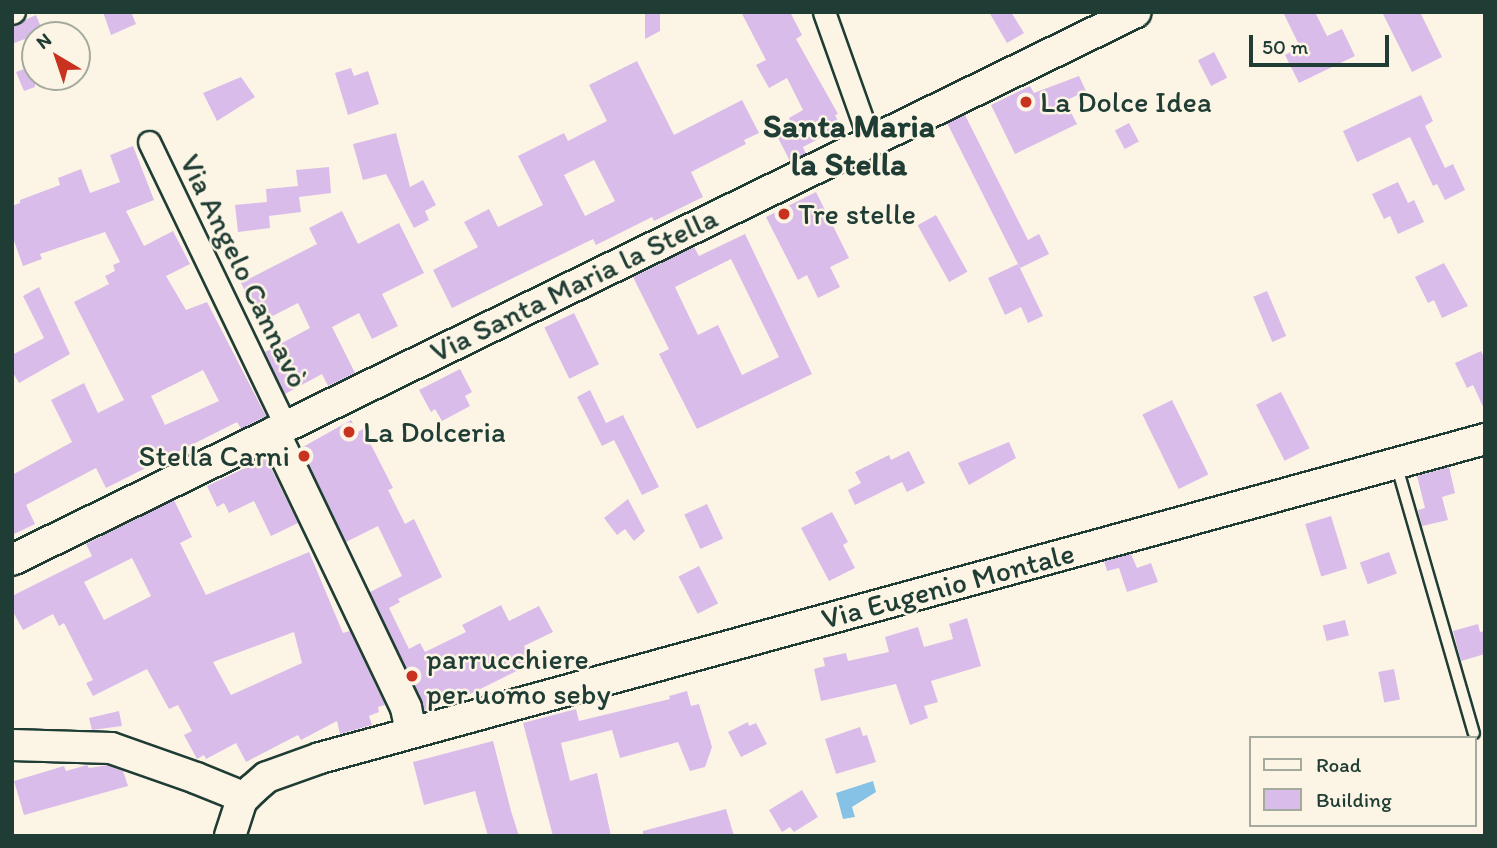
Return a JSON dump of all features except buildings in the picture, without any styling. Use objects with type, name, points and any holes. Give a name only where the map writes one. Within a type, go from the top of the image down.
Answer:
[{"type":"street","points":[[824,12],[870,141]]},
{"type":"street","name":"Via Santa Maria la Stella","points":[[12,559],[1136,12]]},
{"type":"street","name":"Via Angelo Cannavò","points":[[149,142],[280,429]]},
{"type":"street","points":[[280,429],[406,708],[411,731]]},
{"type":"street","name":"Via Eugenio Montale","points":[[234,795],[246,775],[260,769],[320,758],[411,731],[492,712],[1485,439]]},
{"type":"street","points":[[12,745],[111,748],[234,795]]},
{"type":"street","points":[[221,836],[221,811],[234,795]]},
{"type":"street","points":[[230,836],[234,795]]},
{"type":"lane","points":[[1396,464],[1475,733]]},
{"type":"water","points":[[873,781],[876,792],[852,807],[855,817],[843,819],[836,793]]},
{"type":"place","name":"La Dolce Idea","points":[[1026,102]]},
{"type":"place","name":"Tre stelle","points":[[784,214]]},
{"type":"place","name":"La Dolceria","points":[[349,432]]},
{"type":"place","name":"Stella Carni","points":[[304,456]]},
{"type":"place","name":"parrucchiere per uomo seby","points":[[412,676]]},
{"type":"district","name":"Santa Maria la Stella","points":[[849,145]]}]
